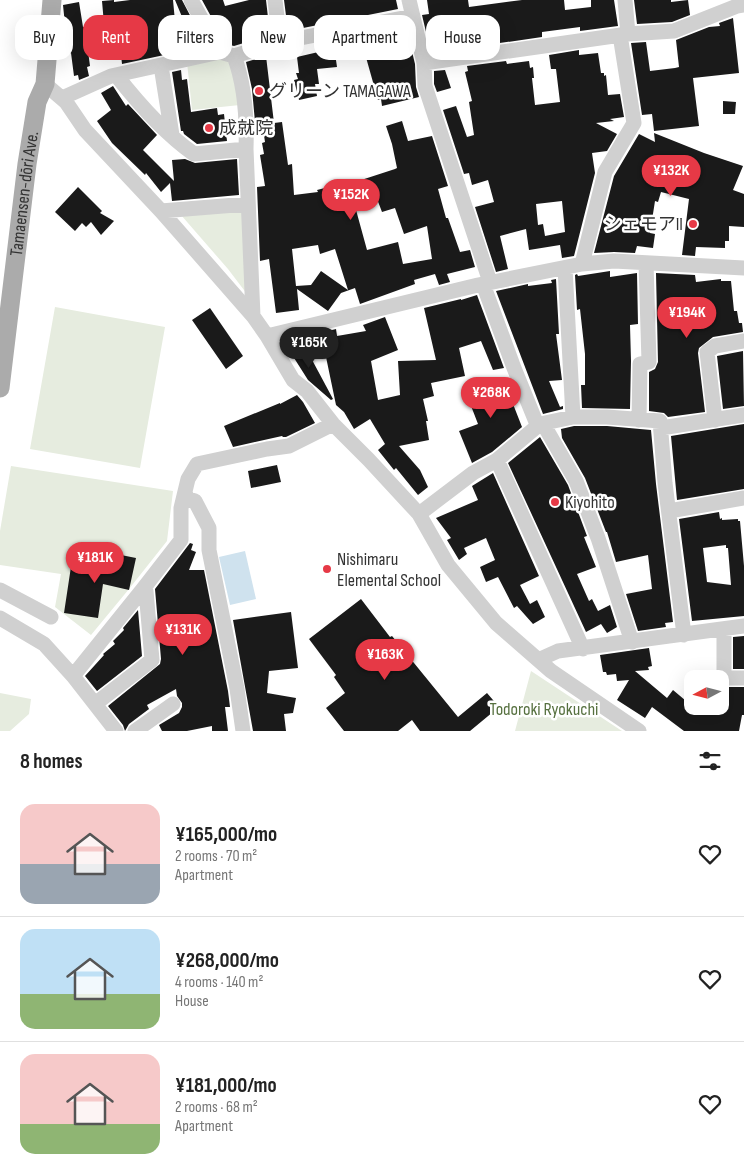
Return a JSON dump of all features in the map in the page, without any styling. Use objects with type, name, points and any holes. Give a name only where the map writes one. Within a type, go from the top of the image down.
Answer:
[{"type":"main road","name":"Tamaensen-dōri Ave.","points":[[0,388],[27,164],[37,102],[45,84],[52,0]]},
{"type":"street","points":[[191,0],[201,15]]},
{"type":"street","points":[[275,0],[277,15]]},
{"type":"street","points":[[409,0],[413,15]]},
{"type":"street","points":[[582,264],[605,172],[634,123],[624,35],[625,0]]},
{"type":"street","points":[[424,63],[624,35],[674,31],[744,5]]},
{"type":"street","points":[[416,29],[424,63],[425,86],[514,368],[536,422],[545,427],[576,481],[608,567],[632,642]]},
{"type":"street","points":[[62,98],[116,75],[194,60]]},
{"type":"street","points":[[232,60],[239,69],[247,128],[246,149],[253,316]]},
{"type":"street","points":[[162,66],[172,135]]},
{"type":"street","points":[[116,75],[131,94],[182,146],[194,154],[246,149]]},
{"type":"street","points":[[45,84],[66,102],[85,130],[161,211],[253,316],[268,336],[293,380],[307,391],[333,424],[419,514],[448,565],[496,623],[550,671],[640,731]]},
{"type":"street","points":[[161,211],[248,204]]},
{"type":"street","points":[[268,336],[486,283],[582,264],[614,261],[744,268]]},
{"type":"street","points":[[639,420],[640,364],[649,362],[646,263]]},
{"type":"street","points":[[565,268],[573,417]]},
{"type":"street","points":[[715,420],[707,352],[715,346],[744,341]]},
{"type":"street","points":[[661,428],[744,416]]},
{"type":"street","points":[[419,514],[473,473],[497,460],[540,424],[573,417],[607,417],[660,421],[684,635]]},
{"type":"street","points":[[73,676],[181,540],[181,508],[188,479],[197,464],[289,446],[333,424]]},
{"type":"street","points":[[497,460],[583,649]]},
{"type":"street","points":[[185,493],[188,498],[195,501],[209,528],[209,550],[237,689],[243,731]]},
{"type":"street","points":[[669,511],[744,498]]},
{"type":"street","points":[[95,704],[152,660],[146,592],[143,589]]},
{"type":"street","points":[[0,590],[51,617]]},
{"type":"street","points":[[0,618],[44,644],[73,676],[116,731]]},
{"type":"street","points":[[538,660],[558,651],[744,626]]},
{"type":"street","points":[[724,629],[724,678],[744,678]]},
{"type":"street","points":[[135,731],[173,704]]},
{"type":"green space","points":[[196,60],[226,60],[234,66],[240,105],[192,110],[187,62]]},
{"type":"green space","points":[[245,207],[247,294],[181,215]]},
{"type":"green space","points":[[55,307],[165,327],[140,468],[30,449]]},
{"type":"green space","points":[[11,466],[173,491],[167,541],[91,635],[55,607],[61,574],[0,565],[0,531]]},
{"type":"green space","name":"Todoroki Ryokuchi","points":[[531,671],[622,731],[515,731]]},
{"type":"green space","points":[[0,693],[31,699],[29,714],[10,731],[0,731]]},
{"type":"water","points":[[245,551],[256,599],[230,605],[219,557]]},
{"type":"building","points":[[173,0],[174,15],[158,15],[158,56],[148,58],[148,15],[103,15],[102,1]]},
{"type":"building","points":[[175,0],[182,0],[190,15],[181,15]]},
{"type":"building","points":[[202,0],[223,0],[225,6],[249,0],[266,0],[268,15],[242,15],[242,44],[234,46],[232,46],[232,15],[210,15]]},
{"type":"building","points":[[284,0],[396,0],[398,9],[368,15],[314,15],[314,26],[304,28],[304,15],[286,15]]},
{"type":"building","points":[[427,0],[468,0],[469,7],[522,0],[564,0],[565,10],[591,7],[591,0],[614,0],[618,26],[580,31],[580,27],[542,32],[542,37],[500,43],[500,15],[426,15],[426,32],[422,15],[429,14]]},
{"type":"building","points":[[634,0],[671,0],[671,2],[688,0],[690,15],[672,22],[637,24]]},
{"type":"building","points":[[79,2],[83,27],[83,60],[89,60],[90,66],[87,67],[89,76],[79,80],[78,75],[74,76],[72,60],[73,15],[64,15],[63,5]]},
{"type":"building","points":[[733,18],[739,73],[693,78],[699,126],[654,131],[652,114],[642,115],[631,43],[646,42],[650,71],[675,68],[679,67],[676,40],[709,27],[720,26],[719,23]]},
{"type":"building","points":[[579,50],[579,55],[598,53],[601,73],[604,73],[604,76],[606,75],[608,95],[620,94],[624,117],[610,119],[614,121],[596,123],[617,134],[607,151],[592,153],[595,173],[574,256],[562,258],[560,245],[529,250],[526,229],[500,236],[508,269],[496,272],[475,207],[494,202],[488,180],[472,185],[469,173],[464,174],[443,110],[456,106],[467,137],[474,135],[469,102],[472,101],[465,72],[468,71],[467,66],[506,61],[507,64],[529,61],[530,68],[533,67],[534,78],[532,78],[535,105],[560,102],[556,69],[551,69],[549,55]],"holes":[[[562,201],[565,232],[545,236],[543,224],[538,225],[536,204]]]},
{"type":"building","points":[[314,53],[314,60],[336,60],[337,67],[317,69],[319,84],[315,84],[317,96],[299,100],[294,80],[298,79],[296,73],[299,73],[297,60],[304,60],[304,55]]},
{"type":"building","points":[[122,60],[141,60],[122,64]]},
{"type":"building","points":[[266,60],[274,123],[282,122],[288,165],[292,164],[294,195],[318,192],[317,190],[352,181],[352,183],[397,168],[386,126],[402,121],[408,141],[432,136],[448,186],[438,189],[446,218],[448,218],[460,252],[470,250],[475,267],[447,274],[450,282],[439,285],[435,274],[414,280],[415,284],[360,304],[355,288],[341,293],[328,311],[297,289],[299,310],[276,313],[269,259],[260,261],[257,187],[265,186],[260,155],[264,154],[262,143],[265,142],[262,122],[255,122],[252,89],[246,62]],"holes":[[[374,191],[382,212],[395,208],[404,234],[427,226],[432,259],[403,264],[398,242],[367,250],[353,199]],[[318,245],[320,254],[335,249],[348,290],[321,271],[311,285],[296,286],[292,249]]]},
{"type":"building","points":[[367,60],[414,60],[416,87],[419,97],[382,106],[381,99],[378,100]]},
{"type":"building","points":[[181,70],[182,80],[187,79],[191,112],[217,108],[218,115],[224,114],[227,141],[197,144],[181,131],[172,72]]},
{"type":"building","points":[[445,70],[451,88],[437,92],[434,84],[434,71]]},
{"type":"building","points":[[113,86],[126,106],[128,104],[157,135],[143,150],[174,181],[172,160],[185,159],[195,163],[237,159],[239,195],[172,201],[170,183],[161,192],[146,173],[145,175],[112,143],[97,121],[111,110],[101,93]]},
{"type":"building","points":[[723,101],[736,102],[735,114],[723,114]]},
{"type":"building","points":[[654,133],[743,166],[733,190],[744,194],[744,227],[729,226],[729,241],[725,241],[725,248],[696,247],[695,256],[682,255],[689,199],[661,192],[658,202],[655,201],[650,233],[655,234],[653,248],[637,246],[635,253],[594,253],[614,176],[639,134],[655,142]]},
{"type":"building","points":[[78,187],[102,211],[100,213],[114,221],[101,235],[91,222],[86,227],[82,223],[75,231],[55,212]]},
{"type":"building","points":[[610,271],[610,277],[637,273],[638,324],[630,325],[630,409],[582,408],[581,385],[585,385],[585,354],[580,309],[577,310],[575,275]]},
{"type":"building","points":[[656,273],[695,275],[696,282],[721,279],[721,281],[731,281],[734,311],[737,311],[739,323],[742,323],[743,332],[713,337],[699,348],[705,412],[668,417],[664,413],[649,411],[649,372],[655,369],[658,362]]},
{"type":"building","points":[[556,279],[559,334],[556,334],[562,380],[549,381],[560,407],[563,406],[563,409],[543,414],[496,291],[528,284],[528,286],[552,283],[551,280]]},
{"type":"building","points":[[477,295],[504,368],[493,370],[481,341],[459,348],[465,376],[431,383],[434,396],[423,399],[428,421],[426,421],[429,440],[399,446],[420,470],[428,487],[418,495],[378,450],[385,444],[370,419],[354,429],[344,412],[336,405],[321,333],[336,329],[337,336],[366,331],[363,325],[385,317],[398,350],[371,361],[378,400],[400,395],[398,361],[436,360],[424,308]]},
{"type":"building","points":[[210,308],[243,356],[226,369],[192,320]]},
{"type":"building","points":[[303,343],[333,399],[331,400],[308,380],[289,350]]},
{"type":"building","points":[[743,351],[744,406],[723,409],[717,356]]},
{"type":"building","points":[[508,378],[518,402],[513,404],[522,427],[492,452],[472,463],[459,431],[478,424],[468,394]]},
{"type":"building","points":[[297,395],[315,423],[286,437],[282,436],[233,447],[224,426],[280,404]]},
{"type":"building","points":[[744,424],[744,489],[677,500],[671,436]]},
{"type":"building","points":[[574,426],[607,426],[651,430],[673,622],[665,623],[666,627],[638,631],[626,594],[652,589],[648,555],[616,562],[607,532],[585,478],[562,438],[561,429]]},
{"type":"building","points":[[540,437],[568,485],[587,536],[584,537],[596,567],[577,574],[589,601],[592,599],[598,611],[610,605],[617,627],[607,633],[601,624],[586,632],[508,463]]},
{"type":"building","points":[[277,465],[281,482],[251,488],[248,471]]},
{"type":"building","points":[[493,473],[539,576],[520,585],[530,604],[537,600],[545,617],[533,624],[517,606],[514,608],[498,577],[486,582],[480,567],[495,560],[486,538],[464,548],[467,554],[459,560],[447,540],[451,538],[436,518],[478,500],[472,486]]},
{"type":"building","points":[[719,512],[720,519],[722,518],[722,520],[738,519],[740,521],[744,566],[744,616],[692,621],[679,519]],"holes":[[[726,545],[726,548],[728,548],[731,585],[707,582],[703,548]]]},
{"type":"building","points":[[190,543],[193,544],[191,550],[196,552],[189,570],[204,570],[228,691],[230,707],[225,707],[228,731],[212,731],[212,726],[187,731],[162,731],[159,725],[179,713],[182,707],[176,689],[147,705],[149,709],[129,724],[125,731],[123,725],[108,706],[160,664],[155,589]]},
{"type":"building","points":[[121,555],[136,558],[129,590],[103,584],[98,618],[64,613],[72,560],[119,566]]},
{"type":"building","points":[[361,599],[390,637],[392,636],[458,717],[487,693],[499,707],[470,731],[420,731],[412,720],[398,731],[344,731],[326,708],[345,693],[334,677],[336,675],[309,639]]},
{"type":"building","points":[[138,610],[142,656],[97,691],[85,676],[103,654],[115,644],[113,641],[124,630],[123,628]]},
{"type":"building","points":[[291,612],[298,668],[269,671],[267,693],[296,698],[293,713],[284,714],[286,731],[253,731],[233,620]]},
{"type":"building","points":[[744,636],[744,669],[733,669],[733,637]]},
{"type":"building","points":[[649,648],[652,666],[648,667],[649,670],[635,671],[667,698],[673,690],[684,699],[684,715],[729,715],[729,687],[744,687],[744,715],[742,715],[739,731],[684,731],[652,707],[645,718],[617,700],[629,680],[617,681],[616,674],[607,675],[606,672],[603,672],[600,655]]},
{"type":"place","name":"グリーン TAMAGAWA","points":[[259,91]]},
{"type":"place","name":"成就院","points":[[209,128]]},
{"type":"place","name":"シェモアII","points":[[693,224]]},
{"type":"place","name":"Kiyohito","points":[[555,502]]},
{"type":"place","name":"Nishimaru Elemental School","points":[[327,569]]}]
